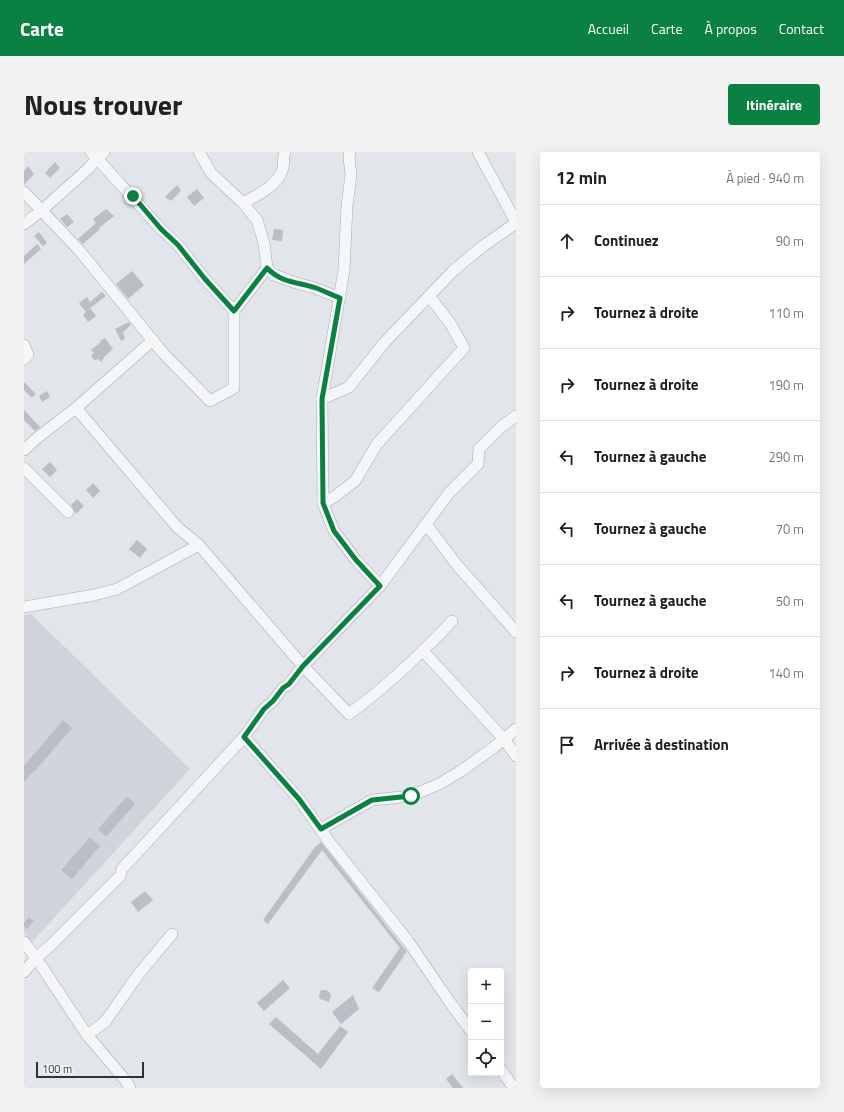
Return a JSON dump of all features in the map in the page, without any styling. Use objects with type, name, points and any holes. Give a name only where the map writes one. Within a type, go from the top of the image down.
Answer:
[{"type":"street","points":[[199,152],[210,173],[243,203],[257,220],[264,243],[267,268],[274,275],[296,284],[316,288],[340,298]]},
{"type":"street","points":[[243,203],[269,188],[282,170],[283,155],[285,152]]},
{"type":"street","points":[[350,152],[349,157],[351,175],[346,206],[344,270],[322,399],[323,503],[334,531],[356,560],[380,586]]},
{"type":"street","points":[[322,399],[349,387],[384,343],[453,271],[483,246],[516,223],[478,152]]},
{"type":"street","points":[[24,224],[41,211],[89,168],[97,154],[234,311]]},
{"type":"street","points":[[24,192],[79,250],[153,340],[210,401],[234,388],[234,311],[267,268]]},
{"type":"street","points":[[323,503],[334,497],[355,481],[377,444],[464,348],[450,323],[429,296]]},
{"type":"street","points":[[24,450],[76,408],[153,340]]},
{"type":"street","points":[[24,345],[28,355],[24,359]]},
{"type":"street","points":[[76,408],[177,527],[199,545],[303,666],[349,714],[374,695],[423,651],[452,621]]},
{"type":"street","points":[[24,972],[36,958],[120,876],[122,869],[244,737],[264,709],[380,586],[449,492],[478,464],[479,449],[516,416]]},
{"type":"street","points":[[24,468],[68,512]]},
{"type":"street","points":[[426,524],[457,565],[516,632]]},
{"type":"street","points":[[24,607],[117,590],[199,545]]},
{"type":"street","points":[[423,651],[504,739],[516,756]]},
{"type":"street","points":[[321,829],[372,800],[411,796],[439,784],[461,772],[516,729]]},
{"type":"street","points":[[244,737],[299,799],[330,843],[408,941],[468,1027]]},
{"type":"street","points":[[88,1035],[105,1022],[138,975],[172,934]]},
{"type":"street","points":[[24,942],[88,1035],[126,1081],[130,1088]]},
{"type":"street","points":[[504,1074],[514,1088]]},
{"type":"shaded area","points":[[31,614],[190,769],[32,942],[24,932],[24,615]]},
{"type":"building","points":[[55,162],[60,168],[50,178],[45,173]]},
{"type":"building","points":[[28,166],[34,174],[24,185],[24,171]]},
{"type":"building","points":[[177,185],[181,191],[171,201],[165,197]]},
{"type":"building","points":[[197,189],[204,198],[194,206],[187,197]]},
{"type":"building","points":[[106,209],[114,216],[83,244],[78,239],[96,223],[93,219]]},
{"type":"building","points":[[67,214],[74,222],[67,227],[60,219]]},
{"type":"building","points":[[274,229],[283,230],[282,241],[272,240]]},
{"type":"building","points":[[39,232],[47,243],[43,246],[34,236]]},
{"type":"building","points":[[37,244],[41,249],[24,264],[24,256]]},
{"type":"building","points":[[132,271],[144,285],[128,299],[116,284]]},
{"type":"building","points":[[102,292],[106,296],[90,308],[96,316],[88,322],[83,315],[86,312],[79,303],[87,297],[90,302]]},
{"type":"building","points":[[129,322],[131,325],[123,332],[125,339],[121,341],[115,329]]},
{"type":"building","points":[[105,338],[113,349],[101,362],[98,359],[94,360],[91,356],[94,353],[91,350]]},
{"type":"building","points":[[24,382],[36,394],[32,398],[24,390]]},
{"type":"building","points":[[47,391],[50,397],[42,402],[39,396]]},
{"type":"building","points":[[24,410],[40,427],[35,431],[24,420]]},
{"type":"building","points":[[50,462],[57,470],[50,477],[42,469]]},
{"type":"building","points":[[93,483],[100,491],[93,498],[86,490]]},
{"type":"building","points":[[77,499],[84,506],[76,514],[71,505]]},
{"type":"building","points":[[137,540],[147,549],[140,558],[129,549]]},
{"type":"building","points":[[63,720],[72,728],[24,782],[24,766]]},
{"type":"building","points":[[127,796],[135,804],[106,837],[98,829]]},
{"type":"building","points":[[90,837],[100,846],[72,879],[61,870]]},
{"type":"building","points":[[321,842],[407,952],[403,955],[404,956],[379,992],[372,988],[400,948],[322,850],[268,924],[263,920],[315,847]]},
{"type":"building","points":[[145,891],[153,900],[138,912],[131,902]]},
{"type":"building","points":[[29,917],[34,921],[27,929],[24,926],[24,923]]},
{"type":"building","points":[[283,980],[290,988],[264,1011],[257,1003]]},
{"type":"building","points":[[321,990],[329,992],[331,995],[329,1002],[320,999],[319,995]]},
{"type":"building","points":[[353,995],[359,1009],[341,1024],[332,1012]]},
{"type":"building","points":[[276,1017],[318,1054],[340,1026],[348,1032],[321,1069],[269,1024]]},
{"type":"building","points":[[452,1074],[463,1088],[453,1088],[446,1079]]},
{"type":"route","points":[[133,196],[161,229],[194,263],[205,279],[234,311],[267,268],[274,275],[296,284],[316,288],[340,298],[322,399],[323,503],[334,531],[356,560],[380,586],[264,709],[244,737],[299,799],[321,829],[372,800],[411,796]]}]
